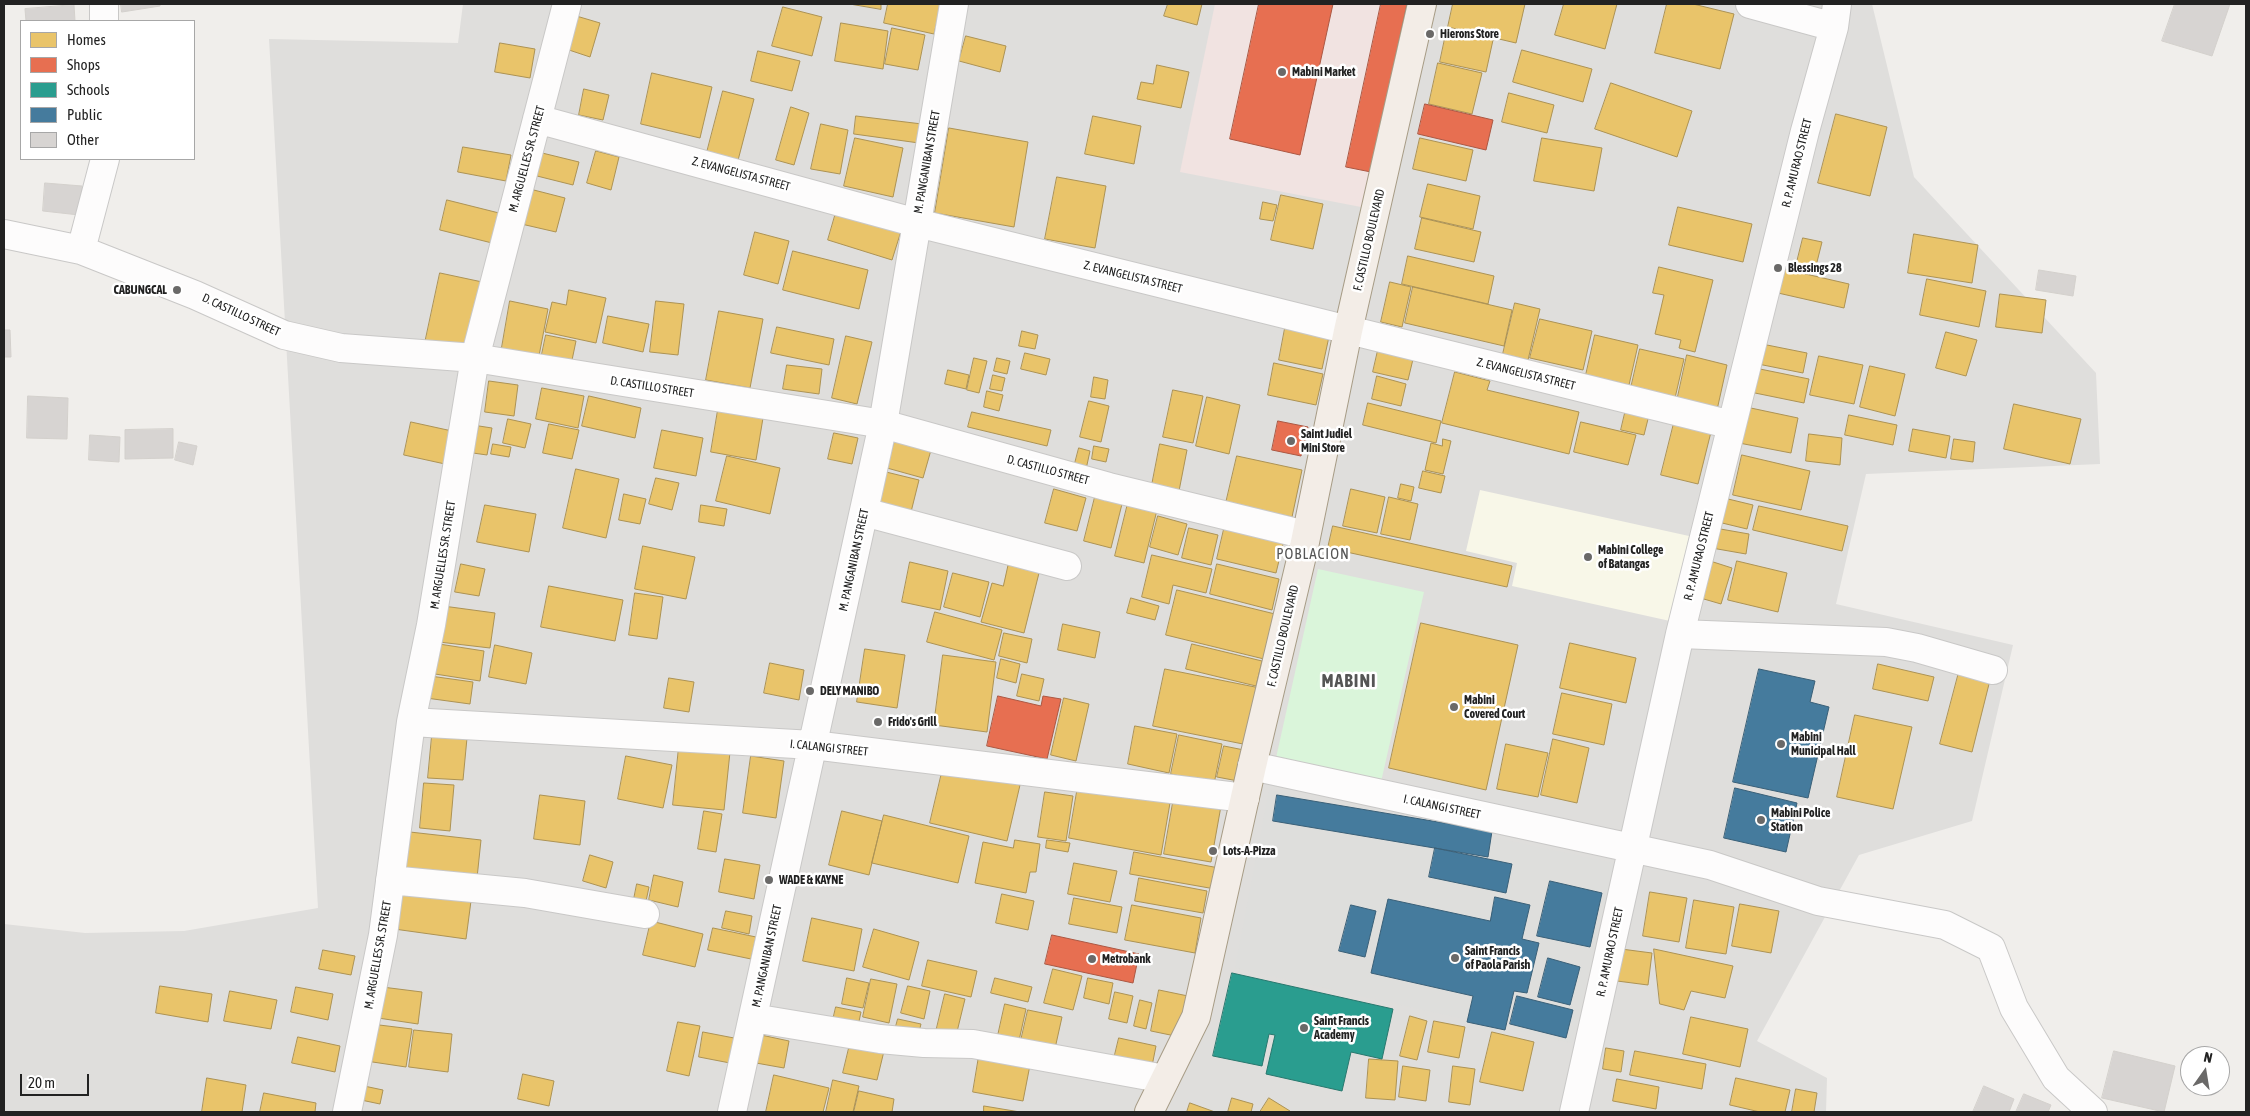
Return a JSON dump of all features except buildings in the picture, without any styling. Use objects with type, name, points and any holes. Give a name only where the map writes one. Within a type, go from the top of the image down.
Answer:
[{"type":"main road","name":"F. CASTILLO BOULEVARD","points":[[1149,1112],[1196,1017],[1306,535],[1348,331],[1422,4]]},
{"type":"street","points":[[104,4],[104,20]]},
{"type":"street","name":"M. ARGUELLES SR. STREET","points":[[347,1112],[383,935],[411,722],[432,625],[475,358],[567,4]]},
{"type":"street","name":"M. PANGANIBAN STREET","points":[[732,1112],[883,424],[954,4]]},
{"type":"street","points":[[1750,4],[1836,16]]},
{"type":"street","name":"R. P. AMURAO STREET","points":[[1574,1112],[1680,634],[1805,131],[1836,16]]},
{"type":"street","name":"Z. EVANGELISTA STREET","points":[[537,119],[917,223],[1732,425]]},
{"type":"street","points":[[81,250],[105,160]]},
{"type":"street","name":"D. CASTILLO STREET","points":[[4,234],[81,250],[196,295],[284,335],[341,348],[475,358],[883,424],[1109,486],[1306,535]]},
{"type":"street","points":[[864,512],[1067,566]]},
{"type":"street","points":[[1680,634],[1886,642],[1917,648],[1993,670]]},
{"type":"street","name":"I. CALANGI STREET","points":[[411,722],[813,745],[1245,798]]},
{"type":"street","name":"I. CALANGI STREET","points":[[1252,766],[1710,865],[1818,901],[1945,925],[1991,948],[2014,1008],[2056,1078],[2094,1112]]},
{"type":"street","points":[[390,880],[525,893],[645,914]]},
{"type":"street","points":[[753,1018],[880,1039],[924,1043],[973,1044],[1166,1079]]},
{"type":"shaded area","points":[[463,4],[1872,4],[1914,177],[2096,373],[2100,464],[1866,474],[1836,604],[2013,645],[1972,821],[1859,855],[1757,1041],[1827,1078],[1826,1112],[4,1112],[4,924],[85,933],[184,931],[318,908],[269,39],[458,43]]},
{"type":"shaded area","name":"Mabini Market","points":[[1215,4],[1406,4],[1361,207],[1180,172]]},
{"type":"shaded area","name":"Mabini College of Batangas","points":[[1480,490],[1689,536],[1670,621],[1512,586],[1517,563],[1466,551]]},
{"type":"shaded area","points":[[1269,790],[1614,863],[1572,1043],[1235,968]]},
{"type":"green space","points":[[1318,569],[1424,592],[1381,782],[1276,758]]},
{"type":"place","name":"Hierons Store","points":[[1430,34]]},
{"type":"place","name":"Mabini Market","points":[[1282,72]]},
{"type":"place","name":"Blessings 28","points":[[1778,268]]},
{"type":"place","name":"CABUNGCAL","points":[[177,290]]},
{"type":"place","name":"Saint Judiel Mini Store","points":[[1291,441]]},
{"type":"place","name":"Mabini College of Batangas","points":[[1588,557]]},
{"type":"place","name":"DELY MANIBO","points":[[810,691]]},
{"type":"place","name":"Mabini Covered Court","points":[[1454,707]]},
{"type":"place","name":"Frido's Grill","points":[[878,722]]},
{"type":"place","name":"Mabini Municipal Hall","points":[[1781,744]]},
{"type":"place","name":"Mabini Police Station","points":[[1761,820]]},
{"type":"place","name":"Lots-A-Pizza","points":[[1213,851]]},
{"type":"place","name":"WADE & KAYNE","points":[[769,880]]},
{"type":"place","name":"Saint Francis of Paola Parish","points":[[1455,958]]},
{"type":"place","name":"Metrobank","points":[[1092,959]]},
{"type":"place","name":"Saint Francis Academy","points":[[1304,1028]]},
{"type":"district","name":"POBLACION","points":[[1313,554]]},
{"type":"district","name":"MABINI","points":[[1349,681]]}]
